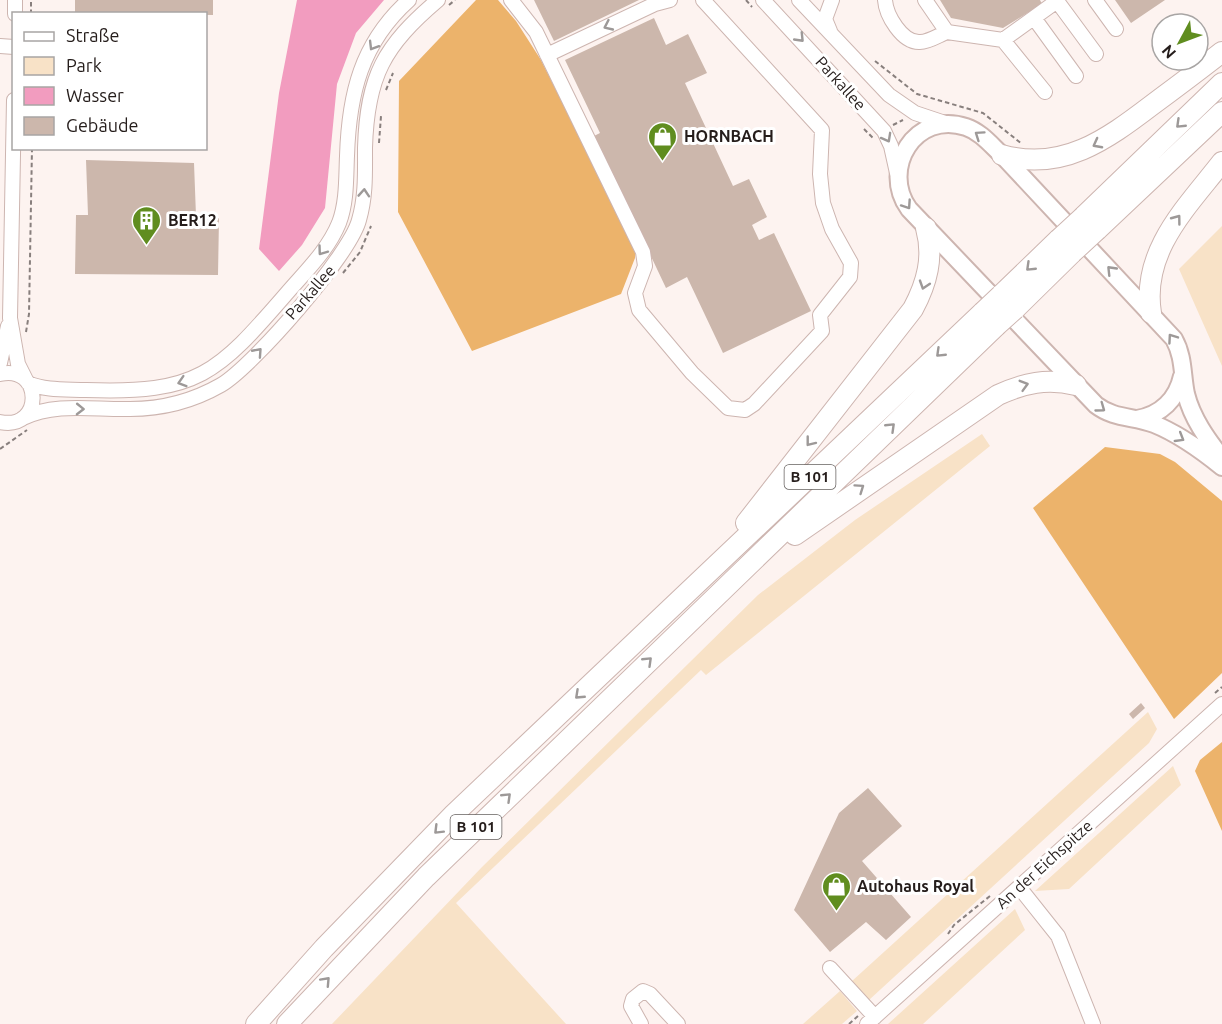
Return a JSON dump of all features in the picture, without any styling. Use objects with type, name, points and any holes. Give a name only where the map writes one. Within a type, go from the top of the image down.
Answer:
[{"type":"highway","points":[[1002,155],[1025,161],[1051,160],[1098,144],[1222,52]]},
{"type":"highway","name":"B 101","points":[[256,1024],[324,948],[421,847],[636,640],[1008,302],[1090,223],[1222,83]]},
{"type":"highway","name":"B 101","points":[[1090,223],[1222,112]]},
{"type":"highway","points":[[1151,313],[1151,276],[1162,241],[1222,162]]},
{"type":"highway","points":[[636,640],[751,517],[905,322],[920,296],[929,267],[931,250],[926,228]]},
{"type":"highway","name":"B 101","points":[[287,1024],[426,877],[682,628],[989,319]]},
{"type":"highway","points":[[682,628],[813,520],[982,404],[1010,389],[1035,382],[1050,381],[1076,385]]},
{"type":"main road","points":[[1222,458],[1192,412],[1181,354],[1174,339],[1002,155],[974,131],[950,124],[932,127],[915,138],[901,158],[897,177],[905,203],[926,228],[1076,385],[1104,411],[1153,424],[1176,435],[1222,467]]},
{"type":"main road","points":[[1133,419],[1151,415],[1166,405],[1178,391],[1183,369]]},
{"type":"street","name":"Parkallee","points":[[0,374],[13,374],[40,387],[125,391],[161,388],[196,378],[221,363],[242,344],[314,262],[338,226],[344,200],[349,117],[355,84],[368,52],[380,33],[409,0]]},
{"type":"street","points":[[511,0],[536,32],[643,252],[645,266],[634,293],[639,310],[692,373],[728,408],[745,410],[754,404],[822,331],[820,315],[850,277],[850,263],[848,254],[837,241],[823,203],[820,174],[822,130],[704,0]]},
{"type":"street","points":[[547,55],[647,8],[670,0]]},
{"type":"street","name":"Parkallee","points":[[763,0],[884,131],[891,146],[897,177]]},
{"type":"street","name":"Parkallee","points":[[799,0],[896,100],[927,119],[950,124]]},
{"type":"street","points":[[832,0],[825,19],[832,35]]},
{"type":"street","points":[[885,0],[891,19],[908,38],[916,42],[924,42],[947,32],[1003,40],[1045,92]]},
{"type":"street","points":[[925,0],[947,32]]},
{"type":"street","points":[[1095,0],[1116,29]]},
{"type":"street","points":[[1003,40],[1057,1],[1096,54]]},
{"type":"street","name":"Parkallee","points":[[0,428],[23,423],[41,411],[60,408],[164,407],[210,391],[246,366],[339,259],[354,235],[364,194],[368,107],[374,83],[392,45],[414,21],[442,4]]},
{"type":"street","points":[[1034,18],[1076,76]]},
{"type":"street","points":[[13,150],[10,318],[18,364],[27,381],[33,402],[23,423]]},
{"type":"street","points":[[0,363],[10,318]]},
{"type":"street","name":"Parkallee","points":[[0,422],[23,423]]},
{"type":"street","name":"An der Eichspitze","points":[[871,1020],[1222,704]]},
{"type":"street","points":[[1019,887],[1058,936],[1093,1024]]},
{"type":"street","points":[[830,968],[871,1020]]},
{"type":"street","points":[[641,1024],[631,1006],[633,999],[643,991],[650,994],[678,1024]]},
{"type":"path","points":[[442,4],[455,0]]},
{"type":"path","points":[[870,57],[917,94],[983,113],[1022,144],[1030,146]]},
{"type":"path","points":[[385,93],[394,70]]},
{"type":"path","points":[[378,151],[381,106]]},
{"type":"path","points":[[26,338],[29,315],[32,150]]},
{"type":"path","points":[[342,274],[360,252],[373,218]]},
{"type":"path","points":[[0,449],[23,423]]},
{"type":"green space","points":[[1222,226],[1222,366],[1179,269]]},
{"type":"green space","points":[[982,434],[990,446],[706,675],[701,670],[456,903],[566,1024],[332,1024],[482,867],[758,595],[855,520]]},
{"type":"green space","points":[[1148,712],[1157,729],[1149,743],[869,1000],[852,981]]},
{"type":"green space","points":[[1173,766],[1181,785],[1069,889],[1035,891]]},
{"type":"green space","points":[[1015,909],[1025,930],[923,1024],[888,1024]]},
{"type":"green space","points":[[840,991],[857,1011],[842,1024],[803,1024]]},
{"type":"shaded area","points":[[476,0],[498,0],[516,21],[541,60],[636,249],[635,258],[621,294],[472,351],[398,212],[399,81]]},
{"type":"shaded area","points":[[1105,447],[1160,454],[1175,462],[1222,501],[1222,673],[1174,719],[1033,508]]},
{"type":"shaded area","points":[[1222,742],[1222,831],[1195,771],[1200,760]]},
{"type":"water","points":[[297,0],[384,0],[356,33],[337,84],[325,208],[302,245],[279,271],[259,249],[279,93]]},
{"type":"building","points":[[75,0],[213,0],[213,15],[207,15],[207,12],[75,12]]},
{"type":"building","points":[[534,0],[639,0],[554,41]]},
{"type":"building","points":[[940,0],[1040,0],[1042,4],[1003,28],[951,18]]},
{"type":"building","points":[[1115,0],[1165,0],[1131,23]]},
{"type":"building","name":"HORNBACH","points":[[654,18],[666,45],[688,34],[707,73],[685,83],[733,186],[749,179],[767,217],[752,225],[759,240],[774,233],[811,311],[723,353],[687,277],[666,288],[594,136],[600,133],[565,60]]},
{"type":"building","name":"BER12","points":[[86,160],[194,163],[196,216],[219,218],[218,275],[75,274],[76,215],[88,215]]},
{"type":"building","points":[[1141,703],[1145,708],[1133,719],[1129,714]]},
{"type":"building","points":[[868,788],[902,826],[862,861],[911,917],[886,940],[866,922],[830,952],[794,910],[839,813]]},
{"type":"place","name":"HORNBACH","points":[[663,162]]},
{"type":"place","name":"BER12","points":[[147,246]]},
{"type":"place","name":"Autohaus Royal","points":[[836,912]]}]
